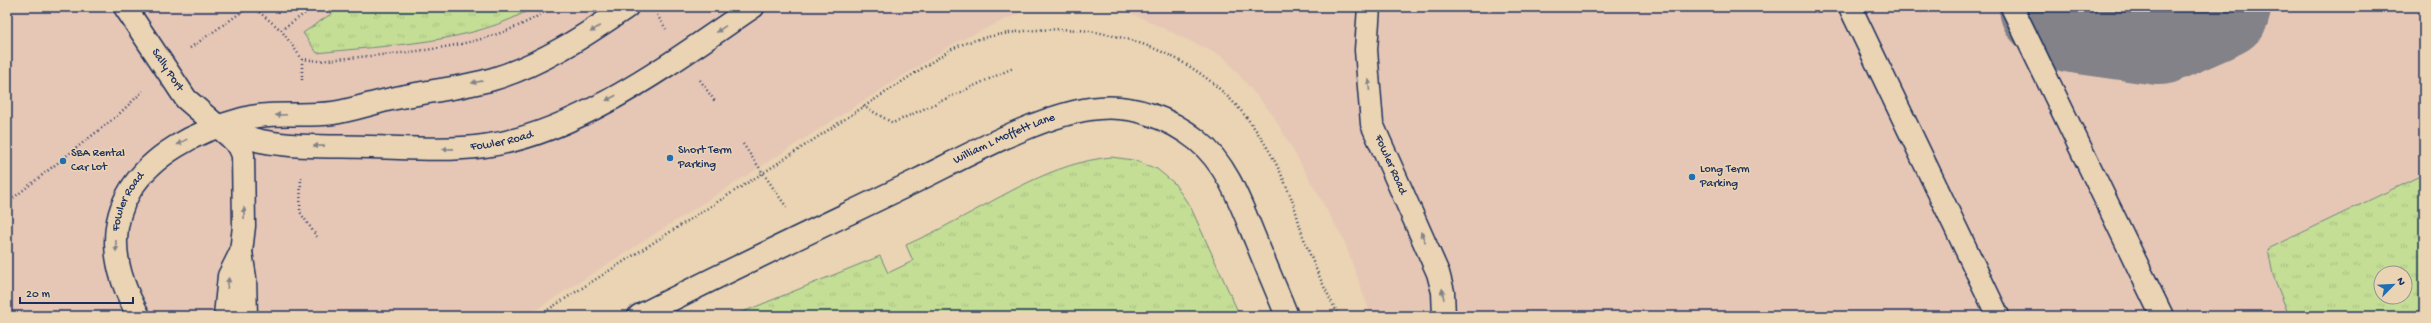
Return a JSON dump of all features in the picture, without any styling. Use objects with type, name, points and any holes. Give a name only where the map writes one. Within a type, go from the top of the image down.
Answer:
[{"type":"street","name":"Sally Port","points":[[125,7],[186,99],[239,146],[243,155],[244,226],[241,252]]},
{"type":"street","name":"Fowler Road","points":[[139,316],[125,289],[118,266],[116,236],[123,205],[140,175],[161,155],[189,138],[218,127],[258,116],[334,113],[395,98],[492,80],[544,60],[627,7]]},
{"type":"street","name":"Fowler Road","points":[[218,127],[261,141],[301,146],[449,149],[486,146],[526,136],[564,122],[619,94],[753,7]]},
{"type":"street","name":"Fowler Road","points":[[1369,7],[1366,50],[1372,124],[1435,266],[1443,292],[1444,316]]},
{"type":"street","points":[[1850,7],[1998,316]]},
{"type":"street","points":[[2012,7],[2162,316]]},
{"type":"street","name":"William L Moffett Lane","points":[[639,316],[986,147],[1057,117],[1076,112],[1110,107],[1136,110],[1162,119],[1187,133],[1208,151],[1220,165],[1235,192],[1287,316]]},
{"type":"street","points":[[226,316],[229,276],[241,252]]},
{"type":"street","points":[[241,252],[245,278],[246,316]]},
{"type":"path","points":[[184,52],[249,7]]},
{"type":"path","points":[[253,7],[281,30],[302,59],[302,90]]},
{"type":"path","points":[[281,30],[314,7]]},
{"type":"path","points":[[302,59],[319,61],[452,45],[507,30],[538,17],[552,7]]},
{"type":"path","points":[[657,15],[668,33]]},
{"type":"path","points":[[863,106],[893,123],[1013,68]]},
{"type":"path","points":[[699,79],[716,103]]},
{"type":"path","points":[[7,203],[118,115],[143,91]]},
{"type":"path","points":[[744,144],[772,187]]},
{"type":"path","points":[[301,175],[300,212],[317,237]]},
{"type":"shaded area","points":[[7,7],[1032,7],[953,44],[526,316],[7,316]]},
{"type":"shaded area","points":[[1118,7],[2424,7],[2424,316],[1371,316],[1344,240],[1273,115],[1224,57]]},
{"type":"green space","points":[[341,7],[534,7],[510,19],[484,29],[457,36],[400,45],[317,53],[303,33]]},
{"type":"green space","points":[[1111,157],[1133,160],[1157,169],[1174,183],[1191,208],[1240,316],[733,316],[880,256],[888,273],[913,261],[906,245],[1049,173],[1089,160]]},
{"type":"green space","points":[[2424,174],[2424,316],[2289,316],[2273,275],[2268,249]]},
{"type":"taxiway","points":[[2050,7],[2074,22],[2159,34],[2220,7]]},
{"type":"place","name":"Short Term Parking","points":[[670,158]]},
{"type":"place","name":"SBA Rental Car Lot","points":[[63,161]]},
{"type":"place","name":"Long Term Parking","points":[[1692,177]]}]
